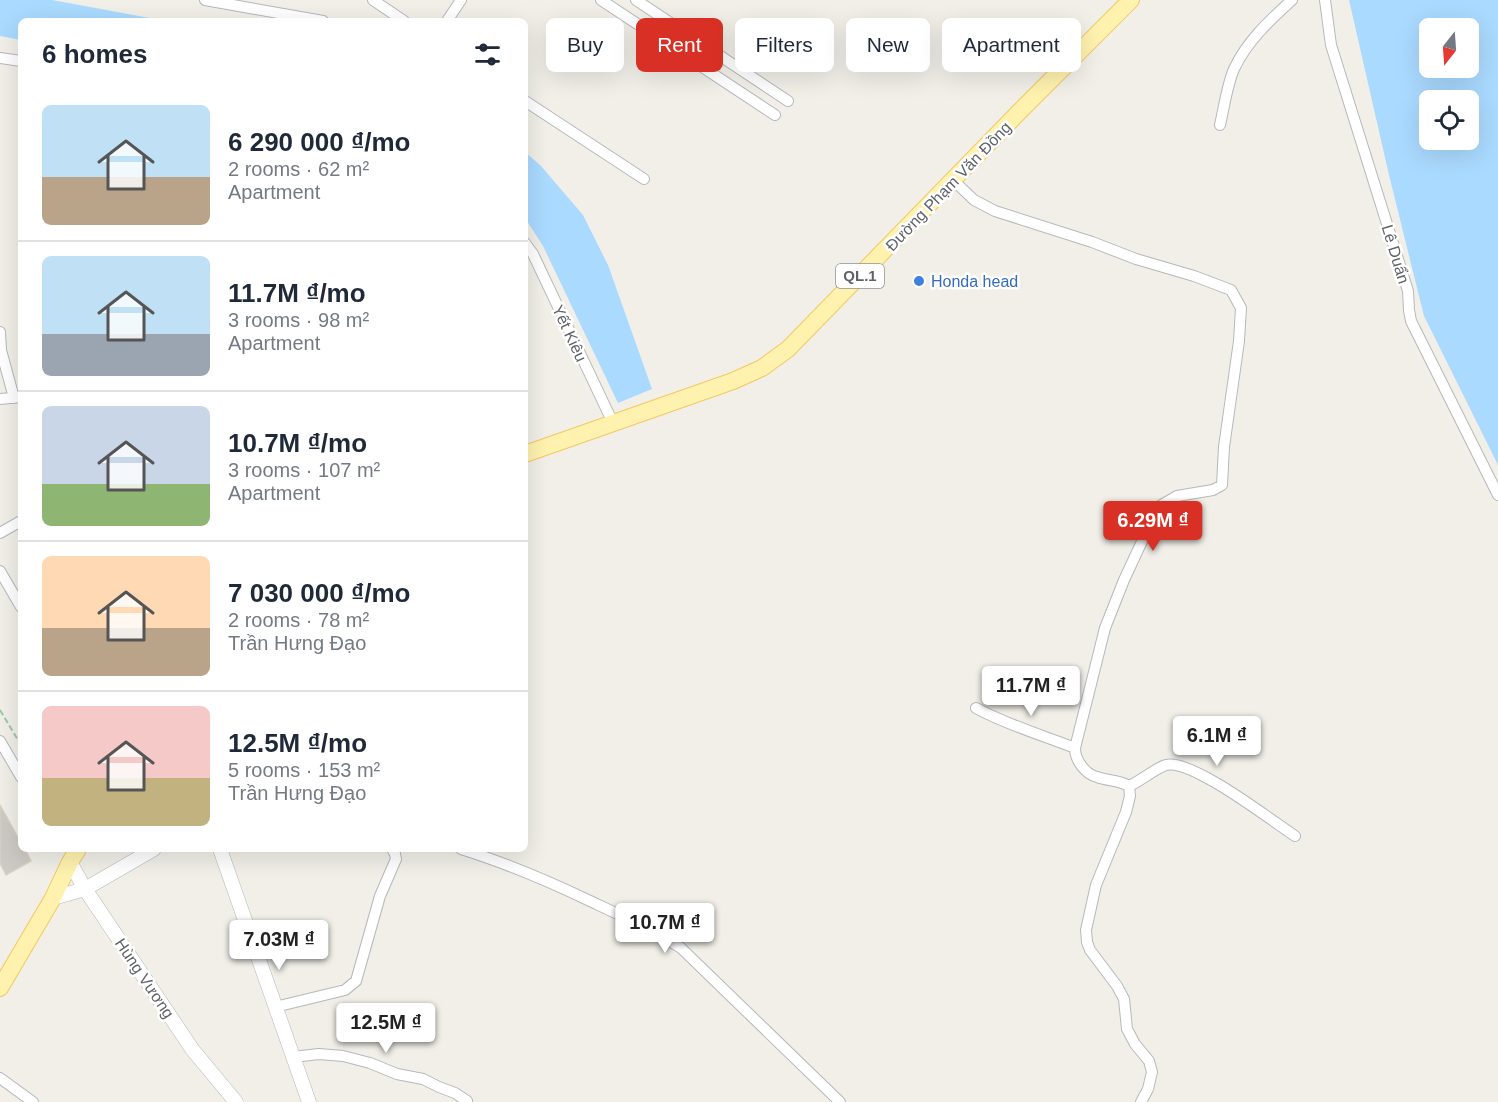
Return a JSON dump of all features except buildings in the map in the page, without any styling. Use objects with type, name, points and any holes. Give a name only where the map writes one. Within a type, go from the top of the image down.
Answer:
[{"type":"main road","name":"Đường Phạm Văn Đồng","points":[[528,453],[733,381],[762,368],[788,350],[1131,0]]},
{"type":"main road","points":[[0,988],[53,898],[70,853]]},
{"type":"street","points":[[205,0],[306,18]]},
{"type":"street","points":[[373,0],[400,18]]},
{"type":"street","points":[[449,18],[461,0]]},
{"type":"street","points":[[601,0],[775,115]]},
{"type":"street","points":[[636,0],[789,101]]},
{"type":"street","points":[[1220,125],[1233,71],[1247,45],[1292,0]]},
{"type":"street","name":"Lê Duẩn","points":[[1326,0],[1331,45],[1408,291],[1411,321],[1498,495]]},
{"type":"street","points":[[0,58],[18,61]]},
{"type":"street","points":[[528,103],[644,179]]},
{"type":"street","points":[[953,180],[974,200],[996,211],[1231,290],[1241,308],[1239,341],[1224,447],[1222,485],[1213,490],[1177,496],[1158,507],[1124,580],[1105,628],[1076,748],[1080,764],[1095,777],[1122,782],[1129,786]]},
{"type":"street","name":"Yết Kiêu","points":[[528,247],[613,423]]},
{"type":"street","points":[[0,332],[1,350],[17,397],[0,399]]},
{"type":"street","points":[[0,533],[18,523]]},
{"type":"street","points":[[0,571],[18,602]]},
{"type":"street","points":[[976,708],[1013,726],[1076,748]]},
{"type":"street","points":[[0,741],[18,772]]},
{"type":"street","points":[[1129,786],[1165,765],[1176,764],[1211,780],[1295,837]]},
{"type":"street","points":[[1129,786],[1130,796],[1126,812],[1096,885],[1086,930],[1086,942],[1124,999],[1127,1029],[1135,1044],[1149,1061],[1152,1072],[1148,1089],[1141,1102]]},
{"type":"street","points":[[53,898],[85,890],[149,852]]},
{"type":"street","points":[[221,852],[309,1102]]},
{"type":"street","points":[[275,1007],[345,990],[356,981],[380,896],[396,859],[394,852]]},
{"type":"street","points":[[470,852],[537,876],[654,931],[681,948],[840,1102]]},
{"type":"street","name":"Hùng Vương","points":[[70,853],[85,890],[192,1049],[236,1102]]},
{"type":"street","points":[[293,1057],[319,1054],[343,1056],[370,1063],[397,1074],[423,1079],[467,1101]]},
{"type":"street","points":[[0,1078],[33,1102]]},
{"type":"path","points":[[0,710],[18,740]]},
{"type":"water","points":[[0,0],[52,0],[150,18],[18,18],[18,39],[0,36]]},
{"type":"water","points":[[1349,0],[1498,0],[1498,465],[1424,316]]},
{"type":"water","points":[[528,155],[541,166],[583,215],[608,265],[652,389],[618,403],[543,246],[528,223]]},
{"type":"place","name":"Honda head","points":[[919,281]]}]
